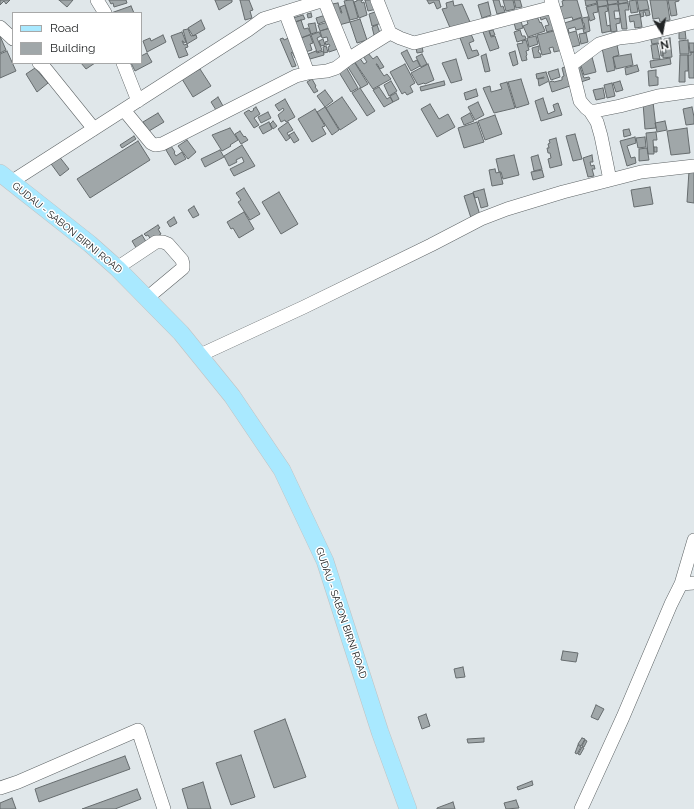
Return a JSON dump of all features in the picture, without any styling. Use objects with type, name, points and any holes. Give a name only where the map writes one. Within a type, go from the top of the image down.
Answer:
[{"type":"main road","name":"GUDAU - SABON BIRNI ROAD","points":[[6,178],[90,244],[147,298],[180,333],[232,396],[282,470],[325,561],[380,732],[408,809]]},
{"type":"street","points":[[97,0],[104,12]]},
{"type":"street","points":[[6,178],[94,129],[263,19],[324,0],[348,59]]},
{"type":"street","points":[[377,0],[390,33],[414,43],[552,3],[571,65],[580,101],[590,111],[597,122],[610,180]]},
{"type":"street","points":[[285,12],[308,73]]},
{"type":"street","points":[[571,65],[599,44],[619,38],[637,36],[694,22]]},
{"type":"street","points":[[0,27],[12,38]]},
{"type":"street","points":[[124,110],[150,143],[155,145],[162,144],[296,76],[336,68],[390,33]]},
{"type":"street","points":[[41,64],[94,129]]},
{"type":"street","points":[[123,64],[138,101]]},
{"type":"street","points":[[590,111],[620,106],[658,96],[694,91]]},
{"type":"street","points":[[198,356],[304,307],[481,219],[507,209],[563,192],[641,172],[694,166]]},
{"type":"street","points":[[117,268],[156,242],[168,244],[182,260],[183,268],[147,298]]},
{"type":"street","points":[[581,809],[623,718],[671,604],[681,584],[694,540]]},
{"type":"street","points":[[681,584],[694,583]]},
{"type":"street","points":[[0,788],[18,782],[138,730],[164,809]]},
{"type":"building","points":[[0,0],[10,0],[6,4],[4,1],[0,5]]},
{"type":"building","points":[[59,0],[73,0],[67,7]]},
{"type":"building","points":[[109,0],[126,0],[127,3],[114,7],[113,3],[111,4]]},
{"type":"building","points":[[215,0],[232,0],[232,2],[219,10]]},
{"type":"building","points":[[240,0],[249,0],[253,10],[250,11],[252,18],[245,20]]},
{"type":"building","points":[[353,0],[358,18],[350,20],[344,1]]},
{"type":"building","points":[[357,0],[363,0],[361,1],[362,3],[364,2],[367,15],[359,18],[354,2]]},
{"type":"building","points":[[365,0],[374,0],[377,9],[368,11]]},
{"type":"building","points":[[427,0],[439,0],[441,7],[437,9],[434,2],[429,4]]},
{"type":"building","points":[[493,0],[499,0],[501,7],[503,6],[505,12],[497,14]]},
{"type":"building","points":[[503,0],[513,0],[515,9],[506,11]]},
{"type":"building","points":[[514,0],[520,0],[522,7],[516,8]]},
{"type":"building","points":[[577,0],[582,17],[573,20],[572,17],[559,20],[556,8],[563,6],[562,1]]},
{"type":"building","points":[[585,0],[596,0],[597,3],[586,6]]},
{"type":"building","points":[[597,0],[607,0],[608,5],[598,7]]},
{"type":"building","points":[[607,0],[617,0],[618,3],[608,5]]},
{"type":"building","points":[[618,0],[627,0],[628,2],[619,4]]},
{"type":"building","points":[[636,0],[638,12],[631,13],[629,1]]},
{"type":"building","points":[[637,0],[647,0],[649,9],[639,11]]},
{"type":"building","points":[[650,0],[667,0],[670,20],[660,22],[659,18],[653,19]]},
{"type":"building","points":[[668,0],[679,0],[675,2],[677,15],[671,16]]},
{"type":"building","points":[[453,1],[454,6],[462,4],[470,22],[451,30],[442,9],[447,8],[446,3]]},
{"type":"building","points":[[488,2],[491,15],[482,18],[478,5]]},
{"type":"building","points":[[338,3],[341,13],[340,7],[345,5],[350,22],[339,25],[332,4]]},
{"type":"building","points":[[628,3],[629,10],[625,10],[627,29],[622,29],[618,4]]},
{"type":"building","points":[[597,4],[598,12],[593,13],[595,19],[590,21],[586,7]]},
{"type":"building","points":[[618,4],[619,11],[614,11],[615,19],[620,18],[620,23],[616,24],[617,31],[611,32],[608,5]]},
{"type":"building","points":[[131,6],[134,12],[114,12]]},
{"type":"building","points":[[607,6],[608,11],[605,12],[607,26],[610,25],[611,31],[602,33],[598,7]]},
{"type":"building","points":[[550,9],[557,29],[547,32],[545,26],[549,25],[546,18],[541,20],[539,12]]},
{"type":"building","points":[[649,10],[650,15],[646,16],[645,12],[643,12],[644,16],[641,17],[639,11]]},
{"type":"building","points":[[378,11],[382,23],[372,26],[369,14]]},
{"type":"building","points":[[311,13],[312,17],[308,18],[307,14]]},
{"type":"building","points":[[536,14],[545,31],[528,37],[523,26],[528,24],[526,18]]},
{"type":"building","points":[[640,14],[642,27],[635,28],[634,21],[630,22],[629,16]]},
{"type":"building","points":[[303,15],[305,19],[295,22],[293,18]]},
{"type":"building","points":[[326,15],[328,20],[318,24],[316,18]]},
{"type":"building","points":[[588,17],[590,31],[584,33],[583,29],[585,29],[582,18]]},
{"type":"building","points":[[581,18],[584,28],[576,30],[575,27],[568,29],[569,32],[564,34],[561,24]]},
{"type":"building","points":[[360,19],[367,40],[357,43],[350,22]]},
{"type":"building","points":[[201,20],[205,29],[193,36],[188,28]]},
{"type":"building","points":[[301,20],[304,29],[308,28],[311,34],[301,38],[295,22]]},
{"type":"building","points":[[521,21],[523,28],[516,30],[514,23]]},
{"type":"building","points":[[328,22],[330,28],[320,31],[318,25]]},
{"type":"building","points":[[315,23],[317,32],[311,34],[308,24]]},
{"type":"building","points":[[377,25],[380,33],[374,35],[372,27]]},
{"type":"building","points":[[330,28],[338,49],[329,52],[328,47],[330,46],[329,44],[326,45],[325,42],[328,41],[327,37],[322,38],[320,31]]},
{"type":"building","points":[[188,29],[191,36],[196,35],[197,38],[187,44],[183,30]]},
{"type":"building","points":[[489,30],[491,37],[495,36],[499,48],[490,51],[483,32]]},
{"type":"building","points":[[493,30],[495,35],[491,36],[489,31]]},
{"type":"building","points":[[520,30],[522,36],[525,36],[526,39],[517,42],[514,32]]},
{"type":"building","points":[[558,30],[563,50],[554,52],[553,47],[549,48],[551,53],[542,55],[537,35]]},
{"type":"building","points":[[685,30],[686,39],[679,39],[679,31]]},
{"type":"building","points":[[576,31],[580,45],[569,48],[565,34]]},
{"type":"building","points":[[182,32],[186,42],[184,43],[182,41],[184,45],[187,44],[188,47],[185,48],[188,55],[179,58],[171,36]]},
{"type":"building","points":[[319,32],[321,36],[317,38],[322,50],[317,52],[311,35]]},
{"type":"building","points":[[586,33],[588,42],[581,44],[579,34]]},
{"type":"building","points":[[471,34],[474,41],[469,43],[472,51],[477,50],[479,55],[468,59],[460,38]]},
{"type":"building","points":[[660,34],[662,43],[652,44],[650,36]]},
{"type":"building","points":[[163,35],[166,42],[147,52],[143,41],[150,38],[151,41]]},
{"type":"building","points":[[310,35],[313,43],[310,44],[312,50],[305,52],[301,38]]},
{"type":"building","points":[[0,36],[6,50],[0,53]]},
{"type":"building","points":[[536,36],[538,44],[529,47],[527,38]]},
{"type":"building","points":[[291,37],[299,57],[295,58],[292,52],[291,53],[296,66],[292,67],[280,39],[283,38],[284,40]]},
{"type":"building","points":[[670,38],[672,57],[663,58],[663,53],[666,53],[664,39]]},
{"type":"building","points":[[323,39],[325,45],[321,46],[319,41]]},
{"type":"building","points":[[526,40],[529,50],[526,51],[527,60],[522,61],[517,44],[523,43],[522,41]]},
{"type":"building","points":[[688,40],[689,54],[680,54],[679,41]]},
{"type":"building","points":[[689,43],[694,43],[694,52],[690,53]]},
{"type":"building","points":[[657,44],[660,59],[653,59],[651,45]]},
{"type":"building","points":[[617,45],[619,55],[613,57],[615,70],[607,72],[602,48]]},
{"type":"building","points":[[660,45],[662,45],[663,56],[661,56]]},
{"type":"building","points":[[326,46],[328,52],[324,53],[323,47]]},
{"type":"building","points":[[422,46],[423,52],[417,53],[416,48]]},
{"type":"building","points":[[539,46],[538,51],[541,57],[534,58],[532,48]]},
{"type":"building","points":[[407,50],[413,62],[417,60],[420,66],[411,71],[401,53]]},
{"type":"building","points":[[7,51],[16,71],[0,78],[0,54]]},
{"type":"building","points":[[316,51],[317,53],[323,51],[324,55],[310,59],[308,54]]},
{"type":"building","points":[[515,51],[518,64],[513,66],[509,53]]},
{"type":"building","points":[[691,52],[694,52],[694,78],[689,78],[688,55],[691,55]]},
{"type":"building","points":[[147,53],[152,62],[135,71],[132,64],[142,64],[142,56]]},
{"type":"building","points":[[368,53],[373,59],[377,56],[384,67],[380,69],[376,64],[384,76],[387,74],[391,79],[373,89],[354,61],[359,57],[364,64],[367,62],[363,56]]},
{"type":"building","points":[[422,54],[427,64],[421,67],[416,57]]},
{"type":"building","points":[[486,54],[490,71],[485,72],[481,56]]},
{"type":"building","points":[[631,54],[633,65],[616,69],[613,57]]},
{"type":"building","points":[[680,55],[688,55],[688,71],[685,71],[685,82],[679,82]]},
{"type":"building","points":[[592,57],[596,72],[584,75],[579,60]]},
{"type":"building","points":[[670,58],[671,64],[651,68],[650,61]]},
{"type":"building","points":[[456,59],[462,80],[451,83],[442,63]]},
{"type":"building","points":[[353,60],[368,84],[361,88],[346,64]]},
{"type":"building","points":[[82,64],[94,64],[86,69]]},
{"type":"building","points":[[405,64],[415,83],[410,86],[413,92],[407,95],[405,92],[402,94],[390,72]]},
{"type":"building","points":[[428,64],[434,80],[418,85],[411,73]]},
{"type":"building","points":[[579,64],[584,78],[589,77],[590,79],[578,83],[573,66]]},
{"type":"building","points":[[345,65],[358,88],[351,92],[337,69]]},
{"type":"building","points":[[637,65],[639,71],[626,75],[625,68]]},
{"type":"building","points":[[567,66],[573,85],[552,92],[549,82],[562,80],[562,77],[564,76],[562,68]]},
{"type":"building","points":[[35,68],[48,83],[37,92],[26,74]]},
{"type":"building","points":[[200,69],[211,86],[193,97],[182,79]]},
{"type":"building","points":[[558,69],[560,77],[551,80],[548,72]]},
{"type":"building","points":[[656,70],[658,85],[649,86],[648,71]]},
{"type":"building","points":[[546,72],[549,81],[539,86],[538,79],[544,77],[537,79],[536,74]]},
{"type":"building","points":[[312,79],[318,91],[314,93],[307,82]]},
{"type":"building","points":[[521,79],[529,104],[516,108],[508,82]]},
{"type":"building","points":[[391,81],[397,91],[389,96],[384,85]]},
{"type":"building","points":[[444,81],[445,85],[421,91],[420,87]]},
{"type":"building","points":[[620,81],[623,90],[616,92],[613,83]]},
{"type":"building","points":[[507,82],[515,108],[494,113],[483,88],[490,86],[491,92],[502,89],[500,84]]},
{"type":"building","points":[[612,83],[615,96],[607,98],[604,85]]},
{"type":"building","points":[[379,87],[387,99],[390,97],[393,102],[384,107],[373,90]]},
{"type":"building","points":[[360,88],[375,111],[367,116],[352,93]]},
{"type":"building","points":[[603,88],[605,98],[596,100],[593,90]]},
{"type":"building","points":[[476,89],[478,96],[466,100],[464,93]]},
{"type":"building","points":[[325,90],[333,101],[325,107],[317,96]]},
{"type":"building","points":[[396,93],[399,99],[393,102],[390,96]]},
{"type":"building","points":[[218,97],[223,106],[216,110],[211,102]]},
{"type":"building","points":[[342,97],[357,119],[340,130],[326,108]]},
{"type":"building","points":[[543,98],[548,114],[555,111],[553,105],[558,103],[562,115],[541,121],[535,101]]},
{"type":"building","points":[[285,99],[295,117],[286,122],[285,120],[281,122],[278,115],[284,110],[283,108],[279,111],[275,105]]},
{"type":"building","points":[[478,102],[484,115],[475,120],[468,107]]},
{"type":"building","points":[[653,102],[656,128],[645,129],[643,103]]},
{"type":"building","points":[[430,104],[439,119],[448,114],[455,127],[437,137],[421,109]]},
{"type":"building","points":[[256,107],[260,114],[254,118],[259,125],[254,128],[244,113],[249,110],[251,112]]},
{"type":"building","points":[[325,107],[339,130],[332,135],[317,112]]},
{"type":"building","points":[[692,107],[694,124],[686,125],[683,109]]},
{"type":"building","points":[[315,109],[325,126],[322,127],[326,134],[312,142],[298,119]]},
{"type":"building","points":[[268,112],[271,118],[261,123],[258,117]]},
{"type":"building","points":[[158,113],[164,122],[149,131],[143,122]]},
{"type":"building","points":[[470,113],[474,121],[464,125],[461,118]]},
{"type":"building","points":[[495,115],[502,134],[485,140],[478,121]]},
{"type":"building","points":[[273,121],[277,126],[273,129],[270,124]]},
{"type":"building","points":[[665,121],[667,130],[657,132],[655,123]]},
{"type":"building","points":[[269,122],[272,129],[263,134],[259,127]]},
{"type":"building","points":[[288,122],[293,130],[287,133],[290,138],[286,141],[278,129]]},
{"type":"building","points":[[477,122],[484,142],[464,148],[458,128]]},
{"type":"building","points":[[230,128],[238,140],[222,151],[212,135]]},
{"type":"building","points":[[687,128],[690,153],[671,155],[667,131]]},
{"type":"building","points":[[629,129],[631,135],[624,137],[623,130]]},
{"type":"building","points":[[240,131],[248,140],[241,144],[235,134]]},
{"type":"building","points":[[294,132],[299,140],[294,143],[289,135]]},
{"type":"building","points":[[656,132],[657,140],[653,140],[654,154],[648,154],[646,133]]},
{"type":"building","points":[[575,134],[582,159],[573,161],[566,136]]},
{"type":"building","points":[[134,136],[136,139],[122,148],[120,145]]},
{"type":"building","points":[[635,137],[636,143],[627,146],[631,158],[635,157],[636,163],[627,166],[620,141]]},
{"type":"building","points":[[645,137],[646,147],[638,148],[636,138]]},
{"type":"building","points":[[556,138],[562,165],[550,168],[548,159],[551,158],[547,148],[549,148],[549,140]]},
{"type":"building","points":[[187,140],[196,152],[188,159],[178,146]]},
{"type":"building","points":[[138,141],[150,160],[90,198],[77,179]]},
{"type":"building","points":[[242,145],[255,166],[234,176],[230,169],[244,162],[242,157],[236,160],[237,162],[229,166],[224,156]]},
{"type":"building","points":[[171,146],[176,156],[182,152],[186,159],[175,165],[166,150]]},
{"type":"building","points":[[654,147],[657,147],[657,152],[654,152]]},
{"type":"building","points":[[647,148],[649,160],[639,161],[639,149]]},
{"type":"building","points":[[220,150],[224,157],[205,167],[201,159]]},
{"type":"building","points":[[58,155],[69,169],[60,176],[49,161]]},
{"type":"building","points":[[514,155],[519,175],[503,179],[501,172],[499,172],[496,159]]},
{"type":"building","points":[[538,155],[542,169],[534,171],[531,157]]},
{"type":"building","points":[[592,155],[593,162],[590,162],[591,166],[594,165],[595,169],[592,169],[594,176],[588,177],[583,158]]},
{"type":"building","points":[[495,169],[496,173],[500,172],[503,184],[492,186],[489,170]]},
{"type":"building","points":[[542,170],[544,177],[533,180],[531,172]]},
{"type":"building","points":[[689,171],[694,171],[694,203],[687,202]]},
{"type":"building","points":[[650,187],[653,204],[634,207],[631,190]]},
{"type":"building","points":[[244,188],[260,214],[250,220],[238,202],[241,200],[236,193]]},
{"type":"building","points":[[484,189],[488,206],[481,208],[478,197],[475,198],[473,192]]},
{"type":"building","points":[[279,192],[298,224],[281,234],[262,202]]},
{"type":"building","points":[[473,193],[480,215],[471,218],[464,196]]},
{"type":"building","points":[[194,206],[199,215],[193,218],[188,210]]},
{"type":"building","points":[[244,212],[254,229],[239,238],[227,222]]},
{"type":"building","points":[[174,217],[177,223],[170,227],[167,222]]},
{"type":"building","points":[[158,225],[160,228],[158,229],[161,234],[151,240],[148,235],[146,236],[144,234]]},
{"type":"building","points":[[142,235],[148,245],[138,251],[132,241]]},
{"type":"building","points":[[563,651],[578,653],[576,662],[561,660]]},
{"type":"building","points":[[463,667],[465,677],[456,678],[454,669]]},
{"type":"building","points":[[596,705],[604,709],[598,720],[591,717]]},
{"type":"building","points":[[426,714],[430,726],[422,729],[418,717]]},
{"type":"building","points":[[285,719],[306,777],[274,788],[254,731]]},
{"type":"building","points":[[484,738],[484,742],[468,743],[467,739]]},
{"type":"building","points":[[582,738],[585,739],[581,746],[578,744]]},
{"type":"building","points":[[585,740],[587,741],[584,747],[582,746]]},
{"type":"building","points":[[578,745],[581,747],[577,754],[575,753]]},
{"type":"building","points":[[582,747],[584,748],[580,755],[578,754]]},
{"type":"building","points":[[241,755],[255,797],[231,805],[216,763]]},
{"type":"building","points":[[125,756],[130,769],[39,802],[35,789]]},
{"type":"building","points":[[532,781],[533,785],[518,790],[517,787]]},
{"type":"building","points":[[203,782],[211,809],[188,809],[182,789]]},
{"type":"building","points":[[137,789],[141,799],[115,809],[82,809]]},
{"type":"building","points":[[12,798],[16,809],[0,809],[0,803]]},
{"type":"building","points":[[516,800],[519,808],[506,809],[504,803]]},
{"type":"building","points":[[453,802],[455,809],[437,809],[437,808]]}]
